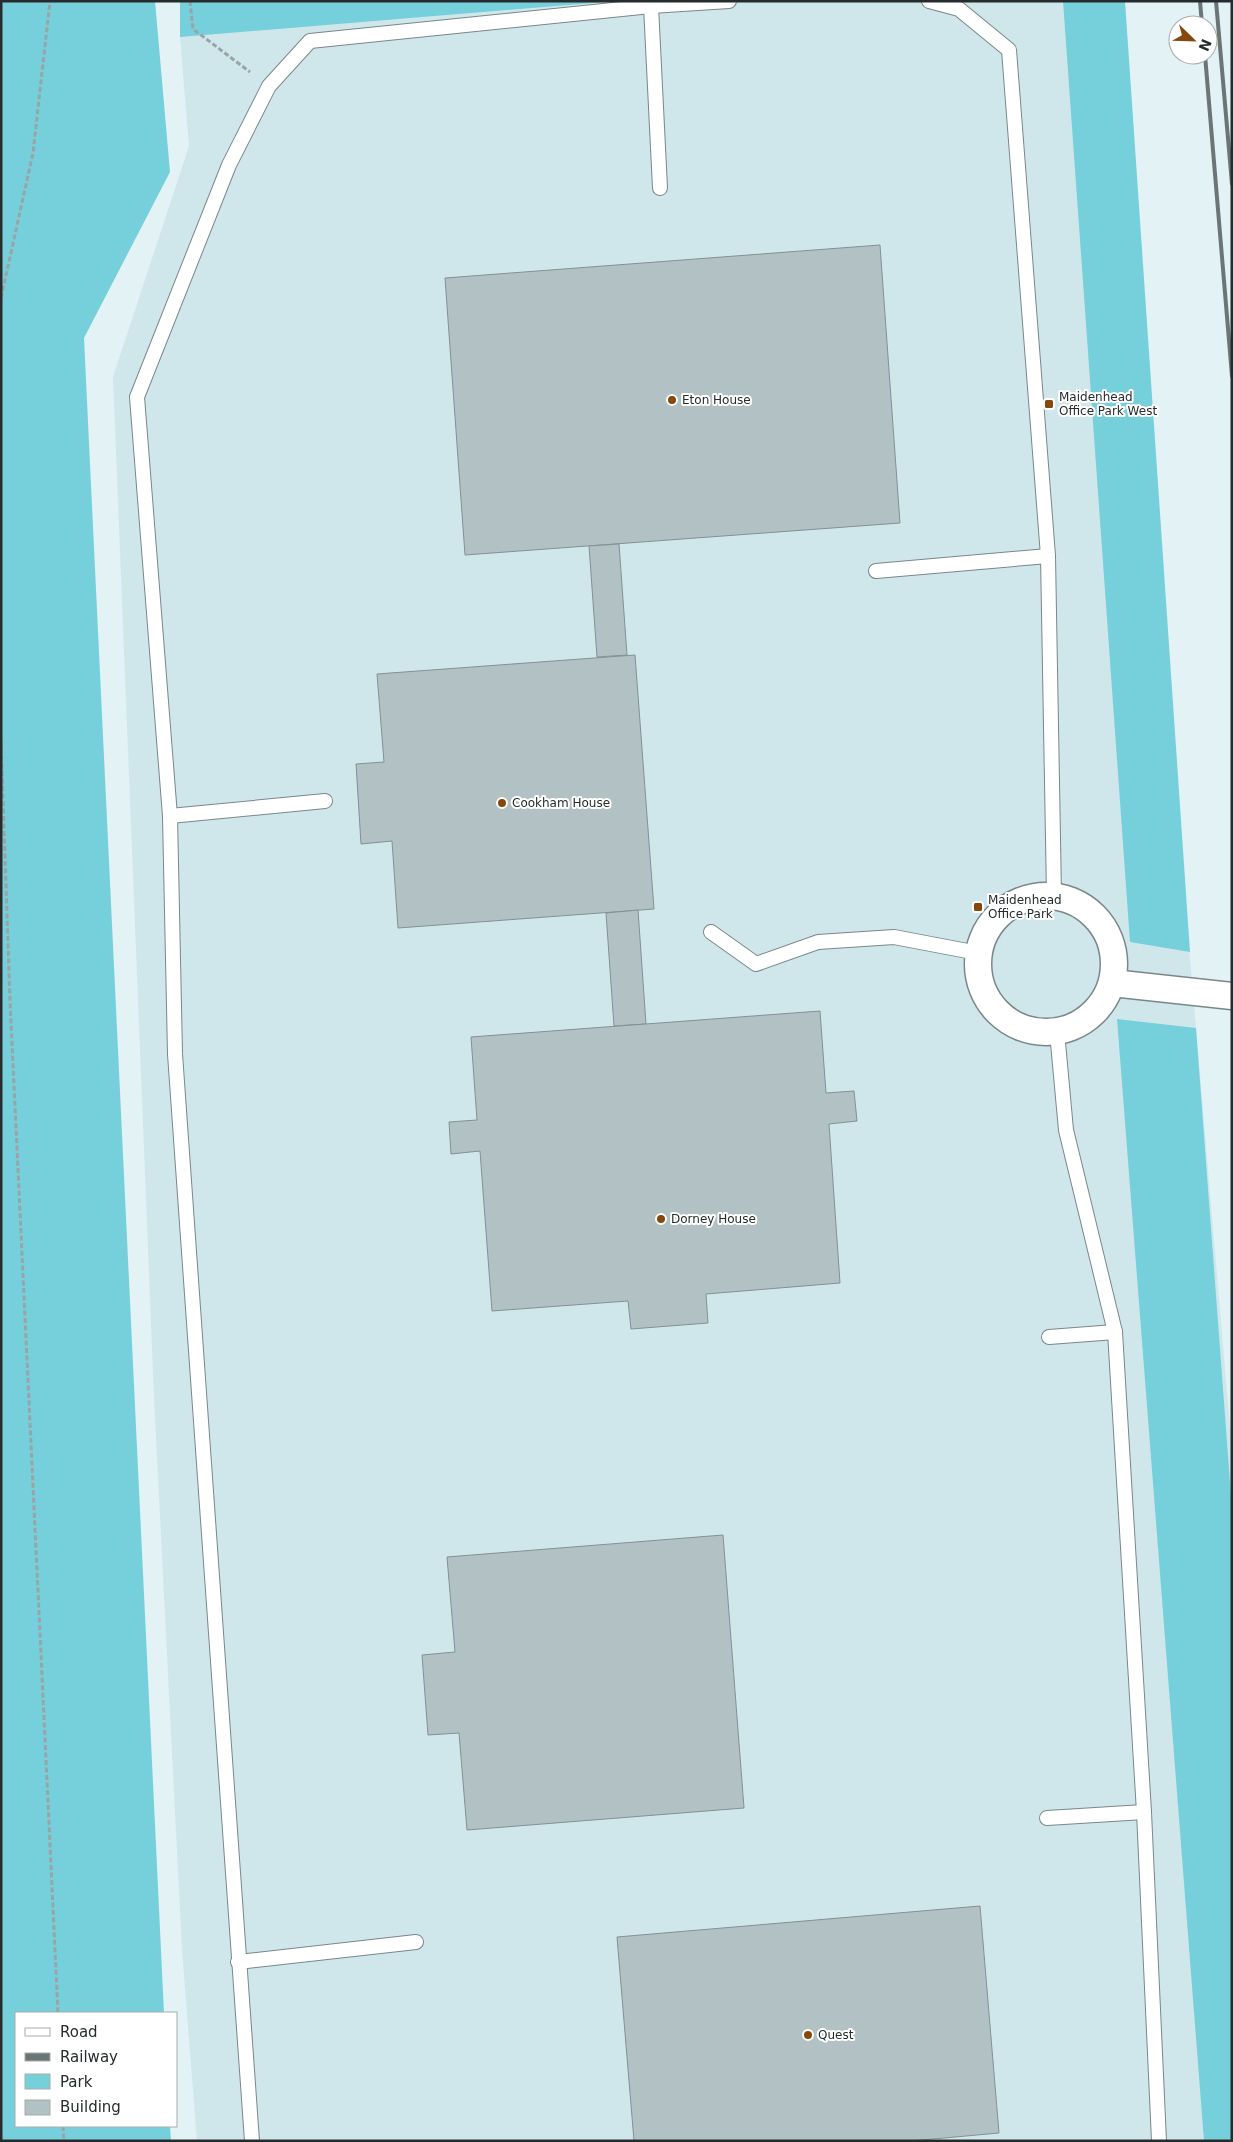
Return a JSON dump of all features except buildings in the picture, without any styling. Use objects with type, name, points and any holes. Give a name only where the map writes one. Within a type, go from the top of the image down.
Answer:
[{"type":"street","points":[[1054,895],[1072,900],[1090,910],[1103,925],[1112,943],[1115,963],[1112,982],[1100,1006],[1082,1023],[1057,1032],[1036,1032],[1015,1025],[998,1013],[985,995],[978,975],[978,953],[984,933],[996,916],[1013,903],[1033,896],[1054,895]]},
{"type":"street","points":[[1112,982],[1232,996]]},
{"type":"lane","points":[[252,2141],[175,1054],[170,816],[137,397],[229,165],[269,86],[310,40],[651,6],[729,1]]},
{"type":"lane","points":[[929,1],[959,9],[1009,50],[1048,556],[1054,895]]},
{"type":"lane","points":[[651,6],[660,188]]},
{"type":"lane","points":[[876,571],[1048,556]]},
{"type":"lane","points":[[170,816],[325,801]]},
{"type":"lane","points":[[711,932],[756,964],[818,942],[894,937],[978,953]]},
{"type":"lane","points":[[1057,1032],[1066,1130],[1115,1332],[1144,1812],[1159,2141]]},
{"type":"lane","points":[[1049,1337],[1115,1332]]},
{"type":"lane","points":[[1046,1818],[1144,1812]]},
{"type":"lane","points":[[238,1962],[416,1942]]},
{"type":"path","points":[[1,298],[33,153],[50,1]]},
{"type":"path","points":[[190,1],[193,29],[269,86]]},
{"type":"path","points":[[1,740],[11,1021],[58,2012]]},
{"type":"path","points":[[63,2127],[64,2141]]},
{"type":"shaded area","points":[[180,1],[1111,1],[1139,360],[1232,1451],[1232,2141],[197,2141],[182,1950],[154,1398],[113,377],[189,146],[180,37]]},
{"type":"green space","points":[[1,1],[155,1],[170,172],[84,338],[164,2012],[15,2012],[15,2127],[170,2127],[171,2141],[1,2141]]},
{"type":"green space","points":[[180,1],[617,1],[180,37]]},
{"type":"green space","points":[[1063,1],[1125,1],[1190,952],[1130,942]]},
{"type":"green space","points":[[1117,1019],[1196,1028],[1232,1509],[1232,2141],[1204,2141]]},
{"type":"railway","points":[[1200,1],[1201,15]]},
{"type":"railway","points":[[1216,1],[1232,184]]},
{"type":"railway","points":[[1206,65],[1232,376]]},
{"type":"place","name":"Eton House","points":[[672,400]]},
{"type":"place","name":"Maidenhead Office Park West","points":[[1049,404]]},
{"type":"place","name":"Cookham House","points":[[502,803]]},
{"type":"place","name":"Maidenhead Office Park","points":[[978,907]]},
{"type":"place","name":"Dorney House","points":[[661,1219]]},
{"type":"place","name":"Quest","points":[[808,2035]]}]
